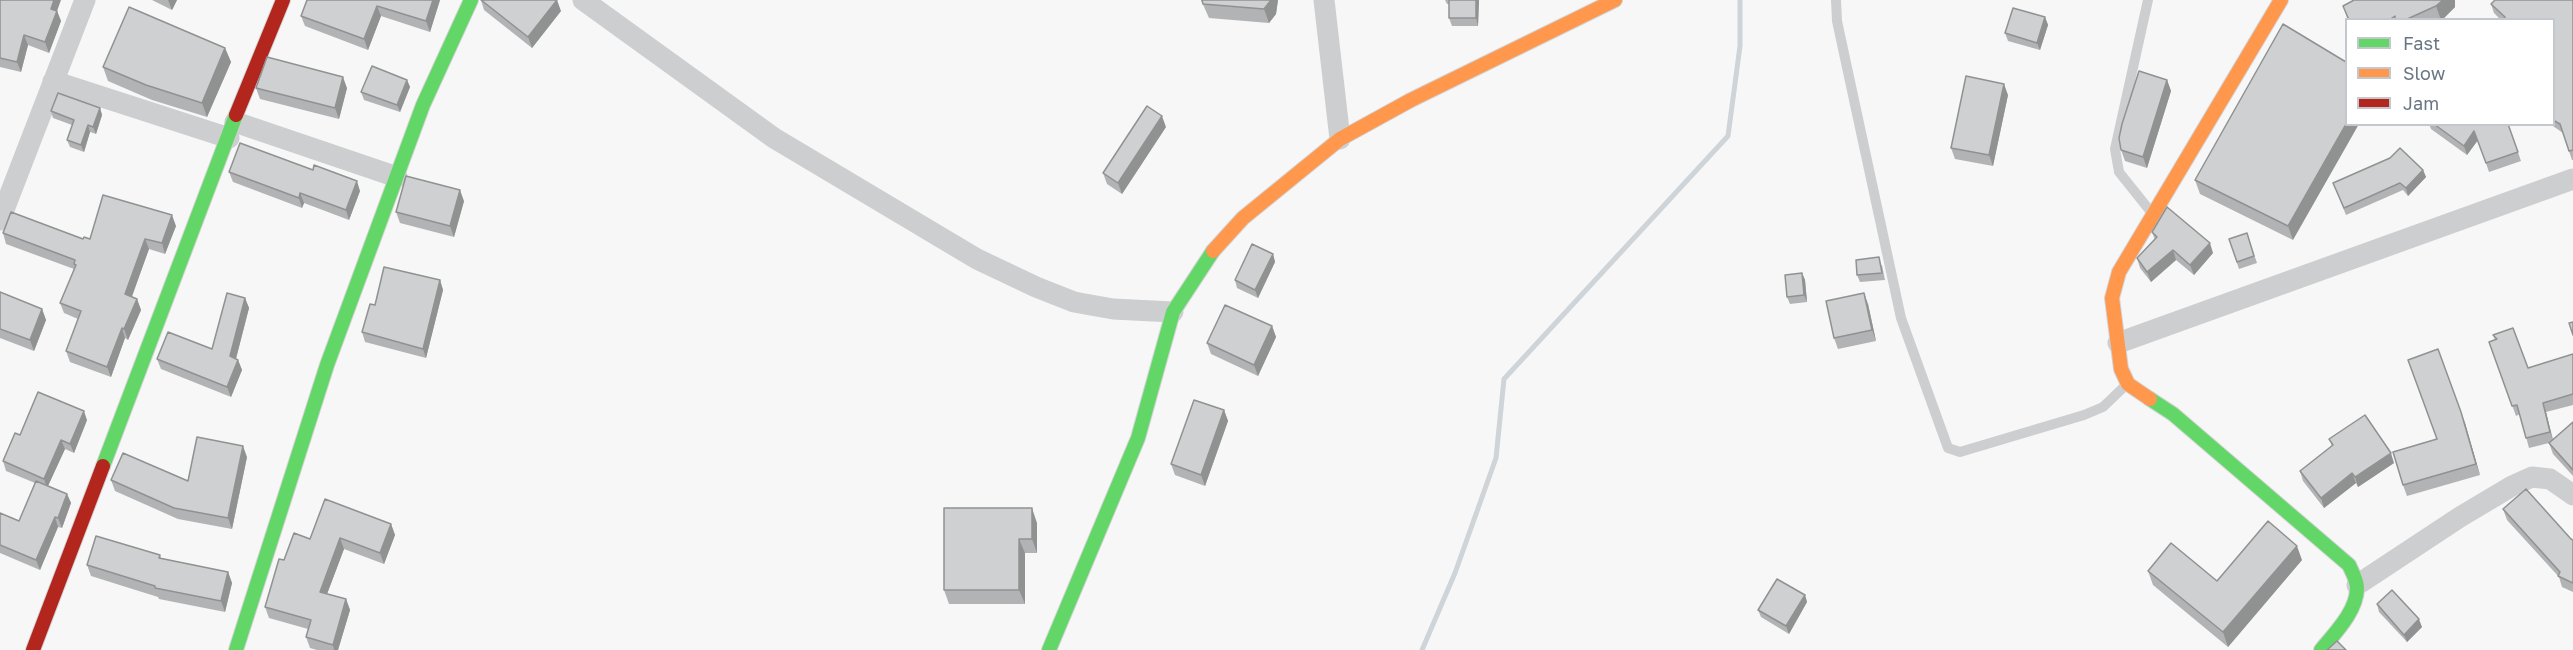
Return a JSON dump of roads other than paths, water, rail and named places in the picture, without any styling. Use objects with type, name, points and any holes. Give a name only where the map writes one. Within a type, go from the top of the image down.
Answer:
[{"type":"street","points":[[0,220],[85,0]]},
{"type":"street","points":[[33,650],[232,130],[255,64],[283,0]]},
{"type":"street","points":[[237,650],[327,365],[423,105],[471,0]]},
{"type":"street","points":[[583,0],[774,138],[977,259],[1074,302],[1113,309],[1173,312]]},
{"type":"street","points":[[1324,0],[1340,139]]},
{"type":"street","points":[[1049,650],[1138,438],[1173,312],[1215,248],[1243,218],[1340,139],[1411,100],[1615,0]]},
{"type":"street","points":[[2281,0],[2119,272],[2112,298],[2121,369],[2128,384],[2174,414],[2349,565],[2357,585],[2356,594],[2342,624],[2321,650]]},
{"type":"street","points":[[52,81],[397,177]]},
{"type":"street","points":[[2118,344],[2573,179]]},
{"type":"street","points":[[2357,585],[2460,517],[2512,486],[2532,477],[2550,479],[2573,495]]},
{"type":"lane","points":[[1836,0],[1837,21],[1901,318],[1948,448],[1960,452],[2084,415],[2103,407],[2128,384]]},
{"type":"lane","points":[[2148,0],[2115,148],[2119,172],[2153,214]]},
{"type":"waterway","points":[[1422,650],[1455,573],[1496,458],[1504,379],[1728,136],[1740,46],[1740,0]]}]
